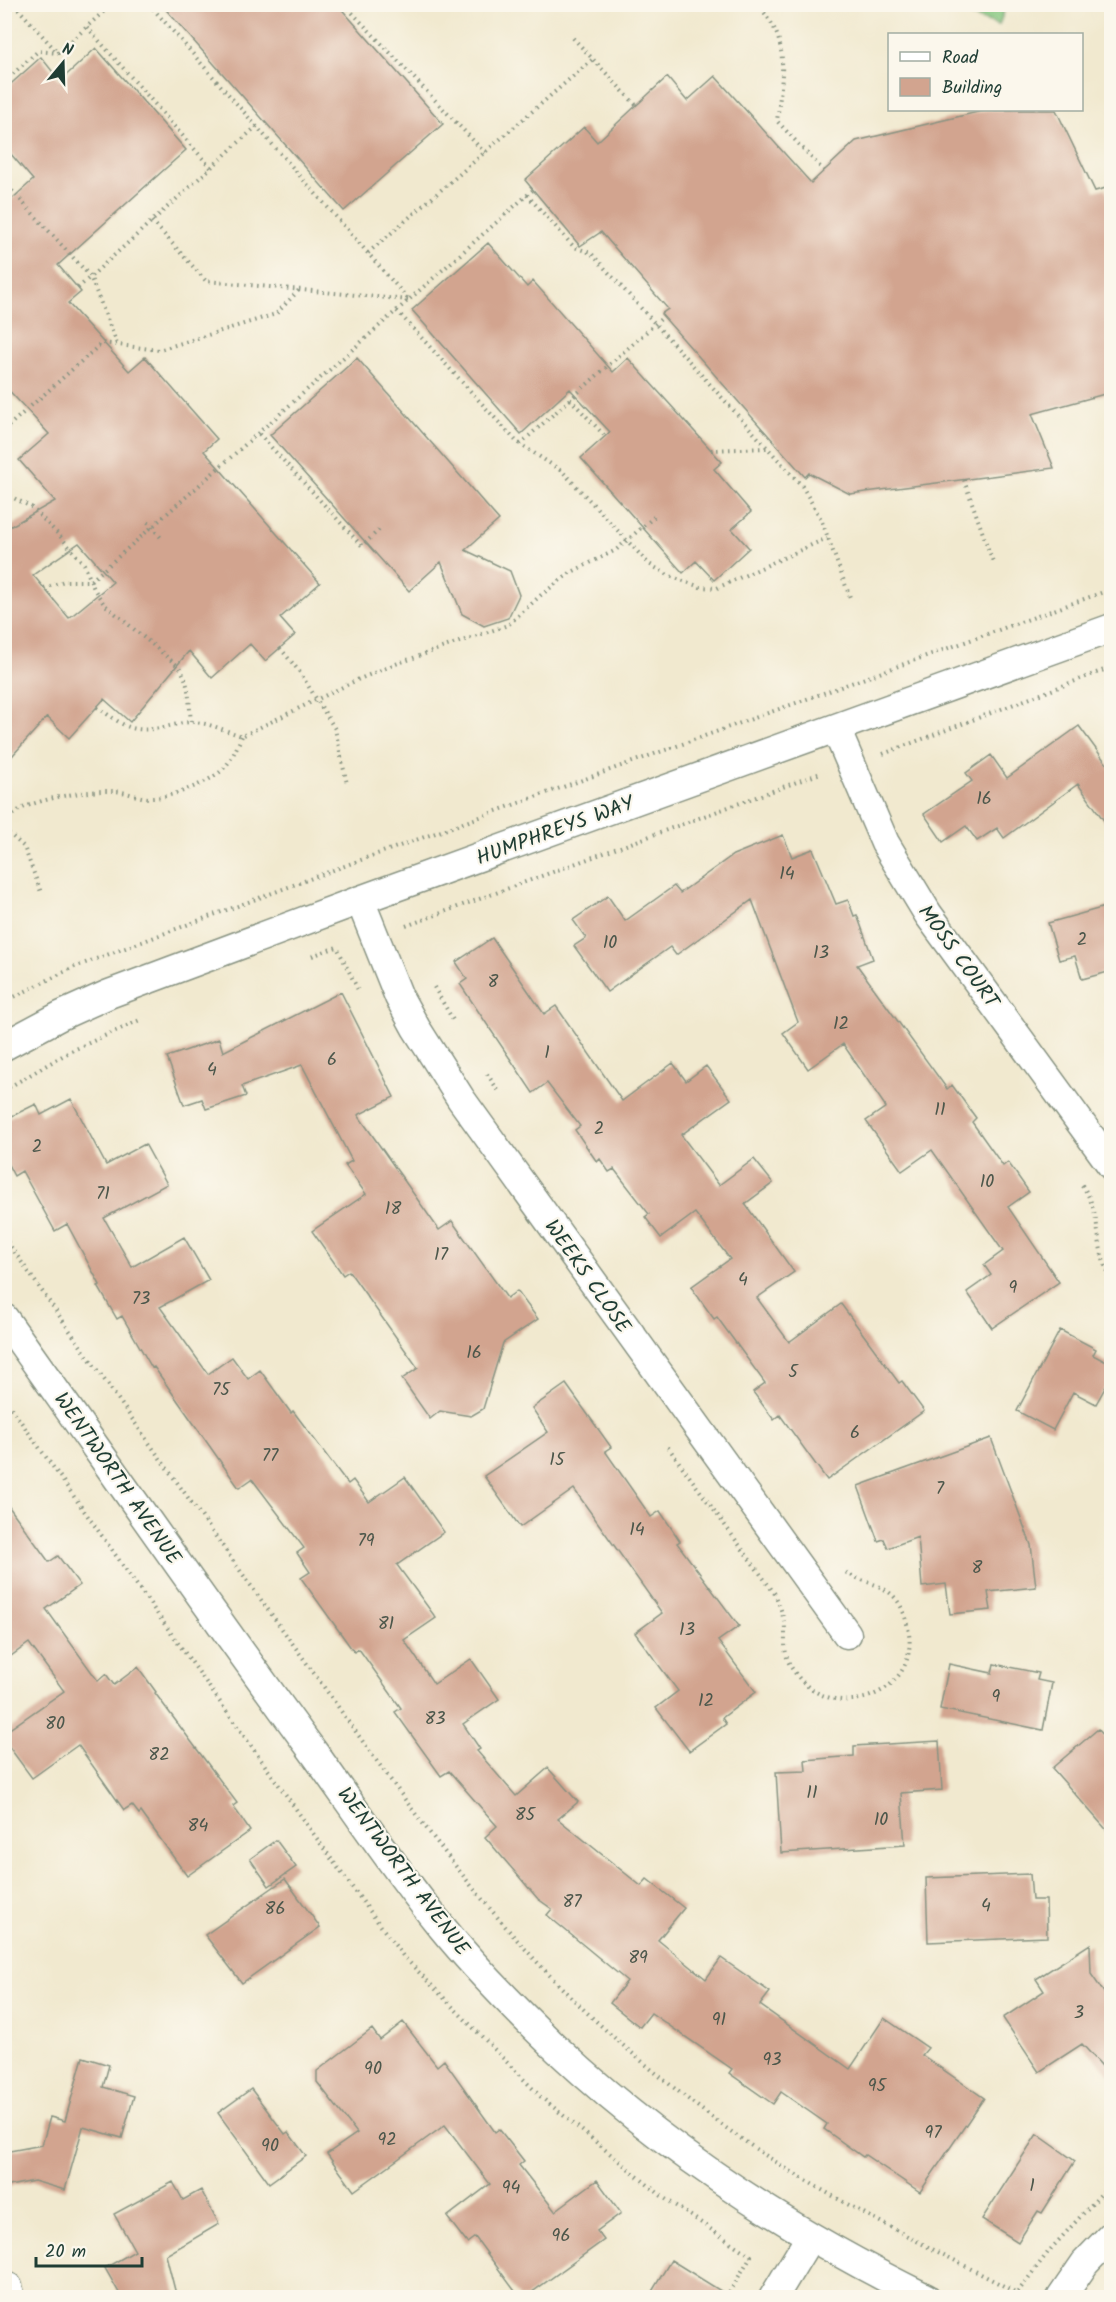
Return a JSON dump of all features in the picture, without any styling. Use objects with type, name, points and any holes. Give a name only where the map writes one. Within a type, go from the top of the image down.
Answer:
[{"type":"street","name":"HUMPHREYS WAY","points":[[4,1046],[60,1016],[109,994],[360,900],[1112,628]]},
{"type":"street","name":"MOSS COURT","points":[[836,729],[885,843],[906,880],[928,914],[1112,1166]]},
{"type":"street","name":"WEEKS CLOSE","points":[[360,900],[399,997],[461,1099],[847,1634]]},
{"type":"street","name":"WENTWORTH AVENUE","points":[[4,1318],[263,1683],[440,1926],[498,1990],[558,2050],[620,2104],[694,2161],[747,2198],[810,2237],[926,2298]]},
{"type":"street","points":[[1061,2298],[1085,2263],[1112,2235]]},
{"type":"street","points":[[773,2298],[810,2237]]},
{"type":"path","points":[[14,4],[58,53]]},
{"type":"path","points":[[4,82],[38,51],[58,53],[112,4]]},
{"type":"path","points":[[149,4],[409,300]]},
{"type":"path","points":[[344,4],[485,153]]},
{"type":"path","points":[[756,4],[768,16],[780,38],[782,76],[777,121],[824,171]]},
{"type":"path","points":[[87,27],[211,168]]},
{"type":"path","points":[[573,38],[636,105]]},
{"type":"path","points":[[368,253],[593,59]]},
{"type":"path","points":[[78,288],[257,126]]},
{"type":"path","points":[[4,183],[90,276],[118,345]]},
{"type":"path","points":[[44,588],[64,581],[90,581],[533,190]]},
{"type":"path","points":[[527,195],[574,247],[591,253],[802,486],[821,519],[850,600]]},
{"type":"path","points":[[152,221],[206,281],[409,300]]},
{"type":"path","points":[[4,430],[102,343],[159,350],[276,314],[298,290]]},
{"type":"path","points":[[397,311],[520,444],[563,472],[649,564],[670,576],[700,587],[717,588],[827,538]]},
{"type":"path","points":[[520,444],[663,317]]},
{"type":"path","points":[[570,399],[605,436]]},
{"type":"path","points":[[259,434],[362,546],[382,527]]},
{"type":"path","points":[[711,450],[768,448]]},
{"type":"path","points":[[964,480],[993,562]]},
{"type":"path","points":[[4,493],[31,507],[84,564],[97,596],[104,604],[179,667],[188,688],[190,722]]},
{"type":"path","points":[[4,822],[20,809],[41,801],[90,792],[112,791],[149,798],[189,788],[206,781],[221,771],[232,757],[242,736],[393,665],[508,625],[570,573],[627,541],[655,516]]},
{"type":"path","points":[[148,522],[162,539]]},
{"type":"path","points":[[4,1002],[72,968],[355,862],[1112,589]]},
{"type":"path","points":[[280,648],[318,700],[335,729],[347,784]]},
{"type":"path","points":[[887,763],[882,753],[1112,667]]},
{"type":"path","points":[[97,707],[124,726],[135,730],[149,731],[190,722],[242,736]]},
{"type":"path","points":[[406,926],[820,772]]},
{"type":"path","points":[[4,829],[24,847],[41,892]]},
{"type":"path","points":[[303,959],[338,947]]},
{"type":"path","points":[[4,1090],[71,1051],[151,1016]]},
{"type":"path","points":[[4,1237],[389,1778],[463,1879],[514,1938],[580,2006],[632,2053],[762,2152],[824,2190],[1017,2293]]},
{"type":"path","points":[[726,2298],[752,2256]]},
{"type":"path","points":[[1105,2298],[1112,2289]]},
{"type":"green space","points":[[1006,4],[999,25],[939,5]]},
{"type":"building","points":[[161,4],[337,4],[443,124],[344,211]]},
{"type":"building","points":[[96,48],[186,150],[58,265],[81,292],[68,303],[129,371],[145,357],[217,439],[204,451],[320,583],[280,618],[295,635],[265,661],[250,644],[212,678],[189,651],[130,722],[104,699],[69,738],[47,717],[4,765],[4,530],[55,501],[19,460],[49,434],[4,385],[4,206],[33,180],[4,146],[4,90],[41,57],[60,81]],"holes":[[[79,543],[113,582],[69,618],[33,575]]]},
{"type":"building","points":[[715,76],[811,183],[856,141],[982,111],[1056,111],[1095,191],[1106,188],[1112,212],[1112,392],[1032,414],[1054,468],[850,494],[809,473],[805,477],[661,314],[668,309],[601,232],[580,246],[525,180],[584,127],[597,142],[667,77],[687,101]]},
{"type":"building","points":[[488,243],[527,287],[533,281],[613,372],[628,358],[722,462],[714,469],[751,512],[732,529],[749,548],[714,580],[696,561],[683,573],[581,458],[610,432],[570,389],[521,434],[412,310]]},
{"type":"building","points":[[357,358],[499,520],[465,550],[510,571],[519,595],[508,618],[484,626],[462,614],[441,562],[409,591],[270,435]]},
{"type":"building","points":[[1079,726],[1112,771],[1112,832],[1078,784],[1004,838],[997,828],[977,841],[966,826],[943,842],[924,814],[972,781],[966,773],[991,755],[1007,778]]},
{"type":"building","points":[[783,835],[792,857],[813,849],[836,904],[848,900],[854,916],[857,915],[873,959],[857,965],[947,1089],[952,1085],[976,1118],[972,1122],[1003,1166],[1008,1162],[1029,1192],[1008,1207],[1059,1282],[992,1328],[967,1292],[991,1275],[984,1265],[1003,1251],[932,1150],[902,1171],[866,1121],[886,1107],[843,1044],[808,1069],[783,1033],[798,1022],[752,900],[676,955],[670,947],[607,992],[574,946],[586,938],[573,920],[608,896],[625,921],[674,886],[680,893],[733,855]]},
{"type":"building","points":[[1112,905],[1112,971],[1082,979],[1075,956],[1059,960],[1048,923]]},
{"type":"building","points":[[492,938],[544,1014],[556,1006],[622,1101],[673,1063],[686,1081],[706,1066],[731,1099],[681,1135],[719,1185],[754,1159],[773,1183],[745,1204],[794,1272],[757,1298],[789,1342],[841,1304],[899,1383],[902,1381],[924,1411],[827,1480],[780,1415],[774,1420],[753,1392],[765,1383],[717,1317],[714,1319],[691,1287],[730,1259],[695,1213],[661,1238],[645,1217],[649,1214],[614,1169],[609,1172],[600,1159],[597,1162],[575,1130],[580,1126],[547,1083],[533,1093],[460,984],[467,979],[456,962]]},
{"type":"building","points":[[341,992],[394,1097],[358,1115],[439,1230],[452,1221],[507,1298],[517,1291],[538,1319],[503,1343],[483,1409],[471,1416],[440,1411],[430,1419],[402,1379],[418,1368],[349,1271],[343,1275],[312,1231],[366,1194],[345,1165],[352,1161],[302,1065],[242,1086],[246,1096],[206,1109],[202,1099],[184,1105],[167,1057],[219,1039],[223,1052]]},
{"type":"building","points":[[71,1099],[106,1165],[145,1144],[167,1184],[104,1218],[132,1267],[184,1237],[209,1280],[160,1307],[208,1374],[232,1357],[248,1379],[260,1370],[348,1484],[353,1480],[369,1502],[405,1477],[444,1532],[397,1565],[436,1618],[404,1640],[434,1684],[471,1659],[499,1699],[463,1724],[480,1749],[477,1751],[516,1796],[548,1768],[578,1802],[558,1819],[641,1886],[647,1879],[684,1908],[658,1940],[706,1979],[721,1958],[770,1992],[760,2005],[850,2069],[884,2018],[928,2048],[922,2055],[984,2098],[920,2192],[865,2155],[863,2157],[824,2129],[827,2124],[781,2092],[773,2104],[729,2073],[732,2069],[651,2013],[640,2027],[610,2003],[627,1981],[547,1915],[552,1909],[538,1899],[485,1837],[497,1826],[449,1771],[441,1776],[395,1712],[401,1708],[359,1649],[354,1652],[301,1578],[310,1572],[297,1553],[304,1548],[252,1479],[239,1488],[154,1367],[152,1368],[122,1316],[117,1319],[67,1224],[55,1231],[22,1171],[14,1176],[4,1157],[4,1120],[36,1104],[41,1115]]},
{"type":"building","points":[[1060,1330],[1096,1349],[1093,1355],[1112,1365],[1112,1375],[1096,1404],[1073,1392],[1053,1430],[1017,1411]]},
{"type":"building","points":[[566,1384],[611,1447],[605,1451],[651,1517],[660,1511],[680,1541],[677,1543],[739,1626],[718,1641],[756,1692],[722,1718],[726,1724],[689,1751],[656,1708],[678,1691],[635,1633],[662,1613],[574,1489],[520,1527],[484,1476],[548,1432],[532,1408]]},
{"type":"building","points":[[991,1438],[1031,1545],[1036,1587],[988,1592],[991,1610],[950,1614],[946,1584],[922,1587],[918,1537],[888,1548],[884,1539],[878,1541],[858,1486]]},
{"type":"building","points":[[4,1500],[49,1562],[58,1556],[80,1585],[46,1609],[98,1681],[106,1674],[114,1685],[138,1667],[237,1803],[233,1806],[250,1831],[187,1876],[141,1812],[139,1814],[132,1805],[124,1810],[78,1745],[32,1778],[4,1740],[4,1733],[64,1691],[29,1643],[4,1661]]},
{"type":"building","points":[[949,1664],[992,1673],[994,1664],[1039,1673],[1037,1680],[1052,1683],[1043,1730],[940,1709]]},
{"type":"building","points":[[1098,1729],[1112,1745],[1112,1836],[1052,1768]]},
{"type":"building","points":[[939,1741],[942,1790],[901,1793],[905,1845],[781,1853],[776,1772],[806,1771],[805,1760],[854,1756],[854,1746]]},
{"type":"building","points":[[276,1840],[296,1867],[269,1886],[250,1859]]},
{"type":"building","points":[[1030,1874],[1032,1900],[1046,1900],[1047,1937],[928,1942],[926,1878]]},
{"type":"building","points":[[285,1879],[320,1927],[242,1983],[205,1935]]},
{"type":"building","points":[[1090,1944],[1091,1974],[1112,2004],[1112,2077],[1082,2044],[1039,2072],[1003,2018],[1044,1991],[1036,1979]]},
{"type":"building","points":[[403,2022],[437,2066],[444,2060],[495,2132],[499,2129],[524,2161],[519,2165],[555,2211],[597,2180],[621,2213],[597,2231],[604,2240],[524,2298],[520,2298],[475,2237],[467,2243],[447,2217],[490,2184],[445,2125],[354,2191],[327,2154],[357,2133],[317,2082],[317,2071],[372,2029],[380,2040]]},
{"type":"building","points":[[83,2057],[109,2065],[103,2087],[134,2096],[122,2138],[83,2127],[65,2190],[34,2181],[4,2187],[4,2152],[42,2145],[50,2117],[65,2121]]},
{"type":"building","points":[[251,2089],[285,2134],[288,2132],[306,2156],[269,2183],[218,2113]]},
{"type":"building","points":[[1037,2134],[1075,2161],[1042,2213],[1038,2211],[1018,2242],[982,2219]]},
{"type":"building","points":[[173,2182],[183,2200],[201,2190],[219,2224],[166,2255],[177,2298],[122,2298],[105,2268],[135,2251],[114,2214]]},
{"type":"building","points":[[671,2260],[732,2298],[648,2298]]}]
